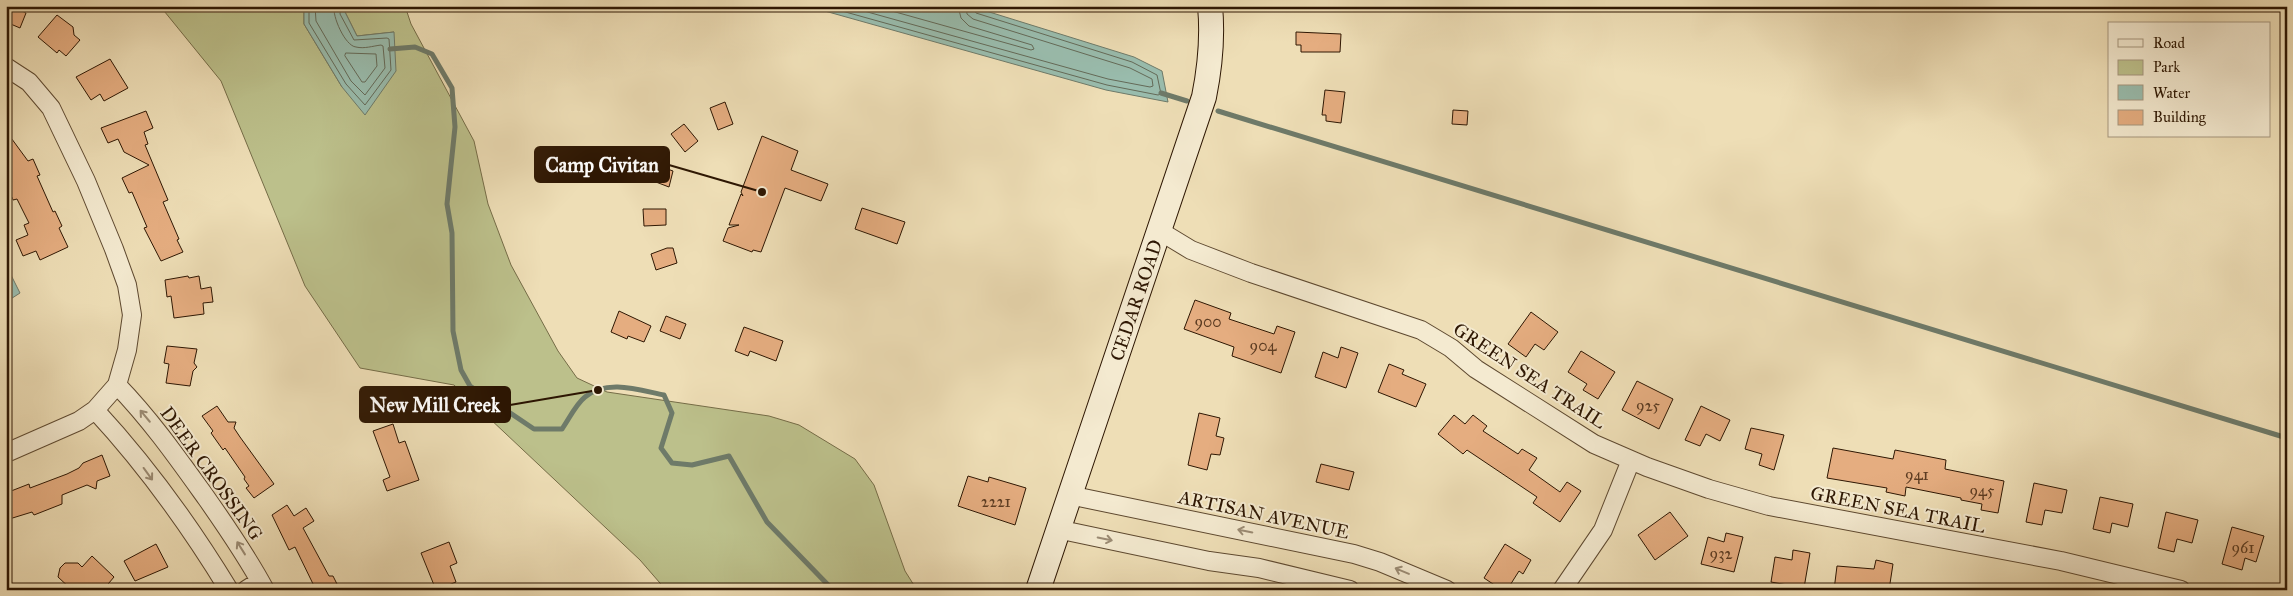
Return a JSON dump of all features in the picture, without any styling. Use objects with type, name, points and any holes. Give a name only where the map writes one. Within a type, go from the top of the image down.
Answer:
[{"type":"street","name":"CEDAR ROAD","points":[[1038,590],[1068,495],[1204,97],[1209,73],[1212,39],[1210,6]]},
{"type":"street","points":[[6,67],[29,82],[51,108],[86,181],[127,285],[132,315],[117,385],[95,410],[63,429],[6,453]]},
{"type":"street","name":"GREEN SEA TRAIL","points":[[1158,230],[1190,250],[1208,257],[1421,330],[1538,410],[1594,444],[1709,489],[1769,506],[2061,561],[2181,590]]},
{"type":"street","name":"DEER CROSSING","points":[[117,385],[154,426],[240,546],[257,587]]},
{"type":"street","points":[[95,410],[128,446],[215,566],[229,590]]},
{"type":"street","points":[[1562,590],[1603,530],[1631,460]]},
{"type":"street","name":"ARTISAN AVENUE","points":[[1068,495],[1354,554],[1380,562],[1447,590]]},
{"type":"street","points":[[1057,530],[1209,561],[1259,568],[1350,590]]},
{"type":"green space","points":[[160,6],[304,6],[304,24],[342,87],[394,32],[357,36],[345,12],[346,6],[405,6],[411,24],[474,141],[488,204],[511,265],[558,351],[577,378],[607,392],[769,416],[799,425],[855,459],[874,485],[905,571],[917,590],[666,590],[640,560],[454,385],[360,368],[305,286],[221,81]]},
{"type":"water","points":[[304,6],[346,6],[345,12],[357,36],[394,32],[396,71],[365,115],[342,87],[304,24]]},
{"type":"water","points":[[807,6],[970,6],[1134,57],[1162,71],[1168,102],[1106,90]]},
{"type":"water","points":[[6,265],[20,293],[6,302]]},
{"type":"building","points":[[6,6],[22,6],[20,10],[26,13],[20,28],[6,22]]},
{"type":"building","points":[[57,15],[73,27],[74,35],[80,40],[66,56],[59,50],[57,53],[38,37]]},
{"type":"building","points":[[1296,32],[1341,34],[1340,52],[1301,52],[1301,45],[1296,45]]},
{"type":"building","points":[[110,59],[128,88],[104,101],[100,94],[91,100],[76,77]]},
{"type":"building","points":[[1325,90],[1345,92],[1341,123],[1326,121],[1326,115],[1322,115]]},
{"type":"building","points":[[725,102],[733,124],[718,130],[710,108]]},
{"type":"building","points":[[1453,110],[1468,111],[1467,125],[1452,124]]},
{"type":"building","points":[[146,111],[153,128],[144,132],[148,144],[145,145],[168,200],[163,202],[183,252],[161,261],[144,228],[147,227],[132,192],[129,193],[122,178],[149,165],[124,152],[118,139],[108,143],[101,128]]},
{"type":"building","points":[[684,124],[698,141],[685,152],[671,134]]},
{"type":"building","points":[[6,131],[28,161],[33,159],[40,175],[37,176],[53,212],[55,211],[62,226],[59,228],[68,247],[40,260],[36,251],[23,256],[16,240],[28,235],[24,225],[29,223],[17,199],[13,200],[12,197],[6,200]]},
{"type":"building","points":[[762,136],[798,151],[791,170],[828,184],[821,201],[785,188],[761,252],[753,250],[752,252],[723,241],[728,228],[739,225],[729,225],[741,194],[743,196],[741,192]]},
{"type":"building","points":[[654,164],[673,171],[669,187],[648,179]]},
{"type":"building","points":[[862,208],[905,222],[897,244],[855,229]]},
{"type":"building","points":[[643,209],[666,209],[666,225],[644,226]]},
{"type":"building","points":[[667,248],[673,248],[677,263],[656,270],[651,254]]},
{"type":"building","points":[[188,276],[189,278],[199,276],[201,289],[211,287],[213,302],[203,303],[204,314],[174,318],[171,296],[167,297],[165,280]]},
{"type":"building","points":[[1195,300],[1231,313],[1229,319],[1274,334],[1277,326],[1295,332],[1281,373],[1232,356],[1234,347],[1184,329]]},
{"type":"building","points":[[619,311],[651,326],[644,342],[628,336],[627,339],[611,332]]},
{"type":"building","points":[[1531,312],[1558,332],[1544,350],[1535,344],[1526,357],[1508,344]]},
{"type":"building","points":[[666,316],[686,324],[680,339],[660,331]]},
{"type":"building","points":[[744,327],[783,341],[776,361],[750,351],[748,356],[735,351]]},
{"type":"building","points":[[167,346],[197,349],[194,363],[197,367],[193,371],[190,386],[166,383],[169,364],[164,363]]},
{"type":"building","points":[[1341,347],[1358,353],[1346,388],[1315,377],[1323,352],[1338,358]]},
{"type":"building","points":[[1581,351],[1615,372],[1598,399],[1583,390],[1587,384],[1568,372]]},
{"type":"building","points":[[1389,364],[1404,370],[1402,374],[1426,384],[1416,407],[1378,392]]},
{"type":"building","points":[[1637,381],[1673,399],[1659,429],[1622,410]]},
{"type":"building","points":[[217,406],[228,422],[236,422],[234,428],[274,484],[254,498],[246,488],[249,486],[244,479],[245,477],[225,448],[223,450],[211,433],[213,431],[202,416]]},
{"type":"building","points":[[1701,406],[1730,420],[1720,441],[1706,434],[1700,446],[1685,440]]},
{"type":"building","points":[[1199,413],[1220,418],[1216,436],[1224,438],[1220,455],[1211,454],[1207,470],[1188,465]]},
{"type":"building","points":[[1454,415],[1465,424],[1473,415],[1487,426],[1483,431],[1518,454],[1522,449],[1537,458],[1529,470],[1560,492],[1567,482],[1581,491],[1560,522],[1533,503],[1537,497],[1467,450],[1463,454],[1438,434]]},
{"type":"building","points":[[393,424],[399,443],[405,441],[419,480],[387,491],[383,480],[390,477],[373,431]]},
{"type":"building","points":[[1751,428],[1784,435],[1774,470],[1759,465],[1762,454],[1745,449]]},
{"type":"building","points":[[1833,448],[1893,459],[1895,450],[1946,460],[1945,469],[2004,481],[1998,513],[1981,510],[1982,504],[1961,500],[1961,498],[1906,487],[1905,496],[1886,492],[1887,488],[1827,478]]},
{"type":"building","points":[[102,455],[110,476],[97,481],[96,489],[87,485],[62,495],[62,504],[34,515],[32,512],[6,520],[6,493],[29,484],[30,488],[67,474],[79,468],[83,463]]},
{"type":"building","points":[[1321,464],[1354,472],[1349,490],[1316,482]]},
{"type":"building","points":[[968,476],[988,482],[989,477],[1026,488],[1015,525],[958,506]]},
{"type":"building","points":[[2034,483],[2067,490],[2062,513],[2045,510],[2042,525],[2026,522]]},
{"type":"building","points":[[2100,497],[2133,504],[2128,527],[2112,523],[2110,533],[2093,529]]},
{"type":"building","points":[[287,505],[294,516],[306,508],[314,521],[303,528],[329,576],[333,576],[340,590],[316,590],[295,547],[289,550],[272,515]]},
{"type":"building","points":[[1670,512],[1688,536],[1655,560],[1638,535]]},
{"type":"building","points":[[2166,512],[2198,520],[2192,543],[2177,539],[2174,552],[2158,548]]},
{"type":"building","points":[[2232,527],[2264,536],[2256,562],[2245,558],[2242,570],[2222,564]]},
{"type":"building","points":[[1726,533],[1743,537],[1734,572],[1701,564],[1708,537],[1724,542]]},
{"type":"building","points":[[449,542],[457,563],[450,566],[456,582],[436,590],[421,553]]},
{"type":"building","points":[[156,544],[168,567],[135,581],[124,561]]},
{"type":"building","points":[[1505,544],[1531,560],[1523,574],[1519,571],[1507,590],[1502,590],[1484,578]]},
{"type":"building","points":[[1793,550],[1810,553],[1804,588],[1771,582],[1775,557],[1792,560]]},
{"type":"building","points":[[92,556],[114,577],[103,590],[72,590],[58,577],[60,568],[65,563],[78,563],[82,567]]},
{"type":"building","points":[[1876,560],[1893,564],[1889,590],[1834,590],[1837,566],[1874,569]]},
{"type":"waterway","points":[[390,49],[415,47],[432,54],[452,88],[455,127],[447,204],[452,233],[453,331],[461,370],[470,386],[534,429],[562,429],[582,400],[603,388],[623,387],[664,395],[672,413],[661,448],[672,463],[692,465],[729,456],[767,522],[833,590]]},
{"type":"waterway","points":[[1161,93],[1187,101]]},
{"type":"waterway","points":[[1218,111],[2287,438]]},
{"type":"place","name":"Camp Civitan","points":[[762,192]]},
{"type":"place","name":"New Mill Creek","points":[[598,390]]}]
